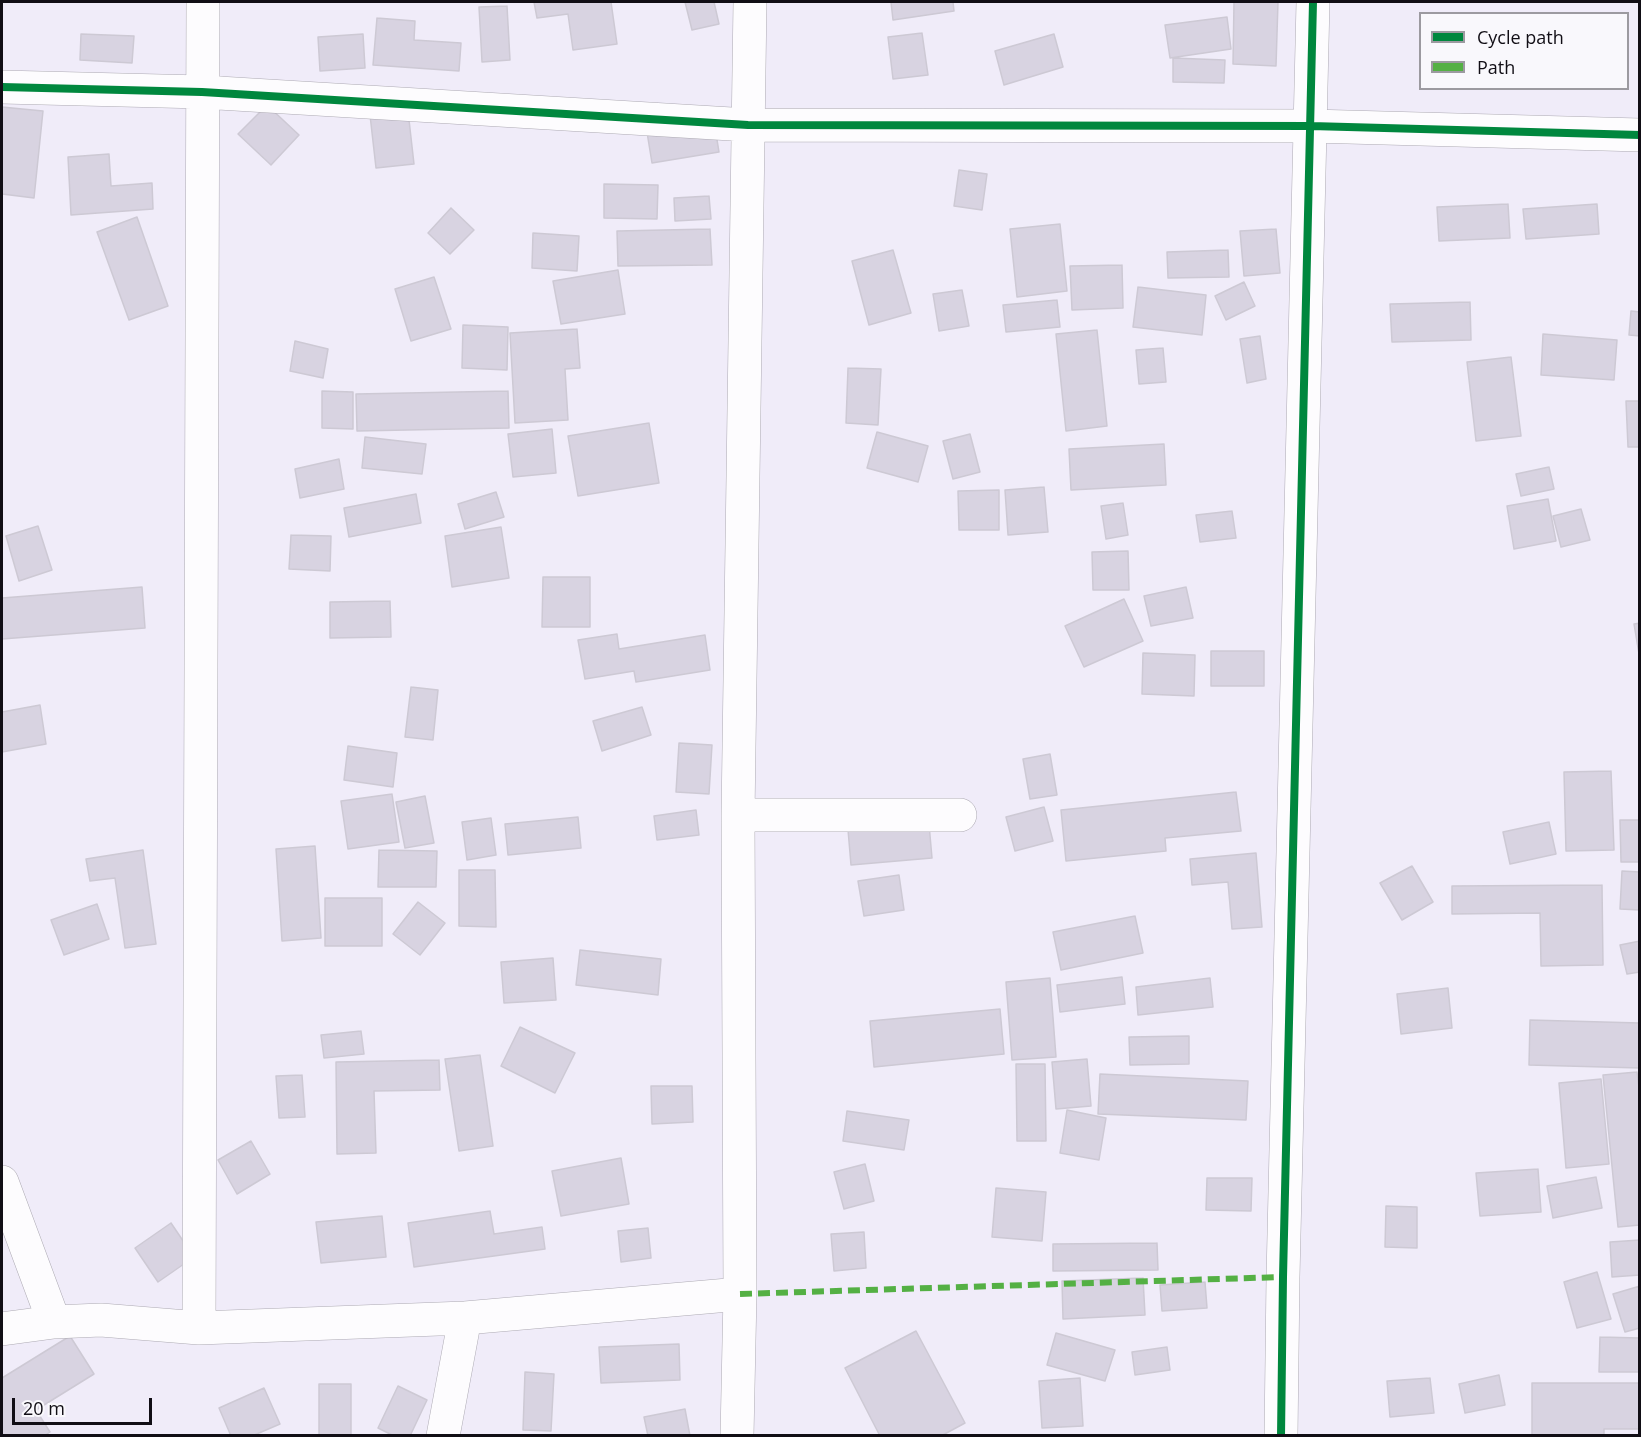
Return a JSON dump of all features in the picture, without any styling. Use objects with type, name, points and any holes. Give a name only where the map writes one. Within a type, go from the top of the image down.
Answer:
[{"type":"street","points":[[199,1328],[203,2]]},
{"type":"street","points":[[737,1436],[740,1294],[738,815],[750,2]]},
{"type":"street","points":[[1281,1436],[1283,1253],[1313,2]]},
{"type":"street","points":[[2,87],[202,92],[748,125],[1311,126],[1640,135]]},
{"type":"street","points":[[738,815],[960,815]]},
{"type":"street","points":[[2,1182],[54,1322]]},
{"type":"street","points":[[2,1329],[54,1322],[101,1320],[199,1328],[465,1318],[740,1294]]},
{"type":"street","points":[[443,1436],[465,1318]]},
{"type":"building","points":[[534,2],[611,2],[617,44],[573,50],[568,14],[537,18]]},
{"type":"building","points":[[685,2],[714,2],[719,24],[692,30]]},
{"type":"building","points":[[891,2],[953,2],[954,11],[893,20]]},
{"type":"building","points":[[1234,2],[1278,2],[1276,66],[1233,64]]},
{"type":"building","points":[[507,6],[510,60],[482,62],[479,7]]},
{"type":"building","points":[[1227,17],[1231,49],[1170,58],[1165,25]]},
{"type":"building","points":[[377,18],[415,21],[414,40],[461,43],[459,71],[373,65]]},
{"type":"building","points":[[922,33],[928,75],[893,79],[888,37]]},
{"type":"building","points":[[81,34],[134,36],[132,63],[80,60]]},
{"type":"building","points":[[363,34],[365,68],[320,71],[318,37]]},
{"type":"building","points":[[1054,34],[1063,67],[1004,85],[995,51]]},
{"type":"building","points":[[1173,58],[1225,60],[1224,83],[1173,82]]},
{"type":"building","points":[[267,105],[299,135],[271,165],[238,134]]},
{"type":"building","points":[[2,107],[43,111],[34,198],[2,194]]},
{"type":"building","points":[[712,109],[719,152],[652,163],[645,120]]},
{"type":"building","points":[[408,111],[414,164],[376,168],[370,115]]},
{"type":"building","points":[[109,154],[111,186],[152,183],[153,209],[71,215],[68,157]]},
{"type":"building","points":[[959,170],[987,174],[982,210],[954,206]]},
{"type":"building","points":[[604,184],[658,185],[657,219],[604,218]]},
{"type":"building","points":[[709,196],[711,219],[675,221],[674,198]]},
{"type":"building","points":[[1508,204],[1510,238],[1439,241],[1437,207]]},
{"type":"building","points":[[1597,204],[1599,234],[1526,239],[1523,209]]},
{"type":"building","points":[[451,208],[474,230],[450,254],[428,233]]},
{"type":"building","points":[[137,217],[168,306],[129,320],[97,232]]},
{"type":"building","points":[[1060,224],[1067,291],[1017,297],[1010,229]]},
{"type":"building","points":[[710,229],[712,265],[618,266],[617,231]]},
{"type":"building","points":[[1276,229],[1280,273],[1244,276],[1240,231]]},
{"type":"building","points":[[533,233],[579,236],[577,271],[532,268]]},
{"type":"building","points":[[893,250],[911,313],[869,325],[852,261]]},
{"type":"building","points":[[1228,250],[1229,277],[1168,278],[1167,252]]},
{"type":"building","points":[[1122,265],[1123,308],[1072,310],[1070,266]]},
{"type":"building","points":[[618,270],[625,314],[561,324],[553,281]]},
{"type":"building","points":[[434,277],[451,329],[411,341],[395,289]]},
{"type":"building","points":[[1244,282],[1255,306],[1226,320],[1215,296]]},
{"type":"building","points":[[1138,287],[1206,295],[1202,335],[1133,327]]},
{"type":"building","points":[[962,290],[969,326],[939,331],[933,294]]},
{"type":"building","points":[[1057,300],[1060,327],[1006,332],[1003,305]]},
{"type":"building","points":[[1470,302],[1471,340],[1392,342],[1390,304]]},
{"type":"building","points":[[1631,311],[1640,312],[1640,336],[1629,335]]},
{"type":"building","points":[[463,325],[508,327],[507,370],[462,368]]},
{"type":"building","points":[[577,329],[580,368],[565,369],[568,420],[515,423],[510,333]]},
{"type":"building","points":[[1097,330],[1107,426],[1066,431],[1056,334]]},
{"type":"building","points":[[1543,334],[1617,340],[1614,380],[1541,375]]},
{"type":"building","points":[[1260,336],[1266,379],[1247,383],[1240,339]]},
{"type":"building","points":[[295,341],[328,349],[323,378],[290,371]]},
{"type":"building","points":[[1163,348],[1166,382],[1139,384],[1136,350]]},
{"type":"building","points":[[1511,357],[1521,436],[1476,441],[1467,362]]},
{"type":"building","points":[[848,368],[881,369],[878,425],[846,423]]},
{"type":"building","points":[[322,391],[353,392],[353,429],[322,428]]},
{"type":"building","points":[[508,391],[509,428],[357,431],[356,394]]},
{"type":"building","points":[[1626,401],[1640,401],[1640,447],[1628,447]]},
{"type":"building","points":[[649,423],[659,483],[578,496],[568,436]]},
{"type":"building","points":[[552,429],[556,473],[513,477],[508,434]]},
{"type":"building","points":[[877,432],[928,446],[918,482],[867,468]]},
{"type":"building","points":[[970,434],[980,472],[953,479],[943,441]]},
{"type":"building","points":[[365,437],[426,444],[422,474],[362,468]]},
{"type":"building","points":[[1164,444],[1166,485],[1071,490],[1069,449]]},
{"type":"building","points":[[339,459],[344,489],[300,498],[295,469]]},
{"type":"building","points":[[1549,467],[1554,489],[1521,496],[1516,474]]},
{"type":"building","points":[[1044,487],[1048,532],[1008,535],[1005,490]]},
{"type":"building","points":[[999,490],[999,530],[959,530],[958,491]]},
{"type":"building","points":[[496,492],[504,517],[465,529],[458,504]]},
{"type":"building","points":[[416,494],[421,523],[349,537],[344,508]]},
{"type":"building","points":[[1548,499],[1556,541],[1514,549],[1507,506]]},
{"type":"building","points":[[1123,503],[1128,535],[1106,539],[1101,506]]},
{"type":"building","points":[[1581,509],[1590,540],[1561,547],[1553,516]]},
{"type":"building","points":[[1232,511],[1236,538],[1200,542],[1196,515]]},
{"type":"building","points":[[38,526],[52,570],[19,581],[6,536]]},
{"type":"building","points":[[501,527],[509,578],[452,587],[445,536]]},
{"type":"building","points":[[291,535],[331,536],[330,571],[289,569]]},
{"type":"building","points":[[1128,551],[1129,590],[1093,590],[1092,552]]},
{"type":"building","points":[[543,577],[590,577],[590,627],[542,627]]},
{"type":"building","points":[[142,587],[145,628],[2,639],[2,598]]},
{"type":"building","points":[[1186,587],[1193,618],[1151,626],[1144,596]]},
{"type":"building","points":[[1124,599],[1143,641],[1084,667],[1065,626]]},
{"type":"building","points":[[390,601],[391,637],[330,638],[330,602]]},
{"type":"building","points":[[1640,623],[1640,654],[1639,654],[1634,624]]},
{"type":"building","points":[[617,634],[619,649],[705,635],[710,670],[636,682],[634,671],[585,679],[578,640]]},
{"type":"building","points":[[1211,651],[1264,651],[1264,686],[1211,686]]},
{"type":"building","points":[[1143,653],[1195,655],[1194,696],[1142,694]]},
{"type":"building","points":[[411,687],[438,690],[433,740],[405,737]]},
{"type":"building","points":[[40,705],[46,744],[2,752],[2,712]]},
{"type":"building","points":[[642,707],[651,735],[602,751],[593,721]]},
{"type":"building","points":[[679,743],[712,745],[709,794],[676,792]]},
{"type":"building","points":[[348,746],[397,753],[393,787],[344,780]]},
{"type":"building","points":[[1050,754],[1057,795],[1030,799],[1023,759]]},
{"type":"building","points":[[1611,771],[1614,850],[1566,851],[1564,772]]},
{"type":"building","points":[[1236,792],[1241,831],[1165,838],[1166,851],[1066,861],[1061,810]]},
{"type":"building","points":[[392,794],[399,842],[348,849],[341,801]]},
{"type":"building","points":[[425,796],[434,843],[405,848],[396,802]]},
{"type":"building","points":[[846,806],[929,824],[932,858],[851,865]]},
{"type":"building","points":[[1044,807],[1053,841],[1015,851],[1006,817]]},
{"type":"building","points":[[696,810],[699,835],[657,840],[654,816]]},
{"type":"building","points":[[578,817],[581,848],[508,855],[505,824]]},
{"type":"building","points":[[491,818],[496,855],[467,860],[462,822]]},
{"type":"building","points":[[1620,820],[1640,820],[1640,862],[1621,862]]},
{"type":"building","points":[[1549,822],[1556,854],[1510,864],[1503,832]]},
{"type":"building","points":[[315,846],[321,938],[282,941],[276,849]]},
{"type":"building","points":[[143,850],[156,944],[125,948],[115,878],[90,881],[86,859]]},
{"type":"building","points":[[379,850],[437,851],[436,887],[378,887]]},
{"type":"building","points":[[1256,853],[1262,927],[1232,929],[1228,882],[1192,885],[1190,859]]},
{"type":"building","points":[[1412,866],[1433,902],[1402,920],[1380,883]]},
{"type":"building","points":[[459,870],[495,870],[496,927],[459,926]]},
{"type":"building","points":[[1622,871],[1640,872],[1640,910],[1620,909]]},
{"type":"building","points":[[899,875],[904,910],[864,916],[858,881]]},
{"type":"building","points":[[1602,885],[1603,965],[1541,966],[1540,913],[1452,914],[1452,886]]},
{"type":"building","points":[[325,898],[382,898],[382,946],[325,946]]},
{"type":"building","points":[[418,902],[445,923],[420,955],[393,934]]},
{"type":"building","points":[[97,904],[109,939],[64,955],[51,920]]},
{"type":"building","points":[[1135,916],[1143,953],[1061,970],[1053,932]]},
{"type":"building","points":[[1640,941],[1640,972],[1627,974],[1620,945]]},
{"type":"building","points":[[580,950],[661,959],[658,995],[576,985]]},
{"type":"building","points":[[553,958],[556,1000],[504,1003],[501,962]]},
{"type":"building","points":[[1122,977],[1125,1004],[1060,1012],[1057,985]]},
{"type":"building","points":[[1050,978],[1056,1057],[1012,1060],[1006,982]]},
{"type":"building","points":[[1210,978],[1213,1007],[1138,1015],[1136,987]]},
{"type":"building","points":[[1448,988],[1452,1028],[1401,1034],[1397,994]]},
{"type":"building","points":[[1000,1009],[1004,1054],[874,1067],[870,1021]]},
{"type":"building","points":[[1530,1020],[1640,1023],[1640,1068],[1529,1065]]},
{"type":"building","points":[[520,1027],[575,1053],[555,1093],[501,1066]]},
{"type":"building","points":[[361,1031],[364,1054],[324,1058],[321,1035]]},
{"type":"building","points":[[1189,1036],[1189,1064],[1130,1065],[1129,1037]]},
{"type":"building","points":[[480,1055],[493,1146],[459,1151],[445,1059]]},
{"type":"building","points":[[1087,1059],[1091,1106],[1056,1109],[1052,1062]]},
{"type":"building","points":[[439,1060],[440,1090],[374,1091],[376,1153],[337,1154],[336,1062]]},
{"type":"building","points":[[1016,1064],[1045,1064],[1046,1141],[1017,1141]]},
{"type":"building","points":[[1637,1072],[1640,1095],[1640,1225],[1618,1227],[1603,1075]]},
{"type":"building","points":[[1100,1074],[1248,1081],[1246,1120],[1098,1114]]},
{"type":"building","points":[[302,1075],[305,1117],[279,1118],[276,1076]]},
{"type":"building","points":[[1601,1079],[1609,1164],[1566,1168],[1559,1083]]},
{"type":"building","points":[[651,1086],[692,1086],[693,1122],[652,1124]]},
{"type":"building","points":[[1067,1110],[1106,1118],[1099,1160],[1060,1153]]},
{"type":"building","points":[[847,1111],[909,1120],[904,1150],[843,1141]]},
{"type":"building","points":[[251,1141],[270,1174],[237,1194],[218,1160]]},
{"type":"building","points":[[621,1158],[629,1204],[561,1216],[552,1171]]},
{"type":"building","points":[[865,1164],[874,1201],[844,1209],[834,1172]]},
{"type":"building","points":[[1538,1169],[1541,1212],[1480,1216],[1476,1173]]},
{"type":"building","points":[[1596,1177],[1602,1208],[1553,1218],[1547,1186]]},
{"type":"building","points":[[1207,1178],[1252,1178],[1251,1211],[1206,1210]]},
{"type":"building","points":[[996,1188],[1046,1192],[1042,1241],[992,1237]]},
{"type":"building","points":[[1386,1206],[1417,1207],[1417,1248],[1385,1247]]},
{"type":"building","points":[[490,1211],[494,1234],[542,1227],[545,1249],[414,1267],[408,1223]]},
{"type":"building","points":[[382,1216],[386,1257],[321,1263],[316,1222]]},
{"type":"building","points":[[171,1223],[194,1257],[158,1282],[135,1248]]},
{"type":"building","points":[[648,1228],[651,1258],[621,1262],[618,1231]]},
{"type":"building","points":[[864,1232],[866,1268],[834,1271],[831,1234]]},
{"type":"building","points":[[1640,1240],[1640,1275],[1612,1277],[1610,1242]]},
{"type":"building","points":[[1157,1243],[1158,1270],[1053,1271],[1053,1244]]},
{"type":"building","points":[[1597,1272],[1611,1319],[1577,1328],[1564,1282]]},
{"type":"building","points":[[1143,1278],[1145,1315],[1063,1319],[1062,1281]]},
{"type":"building","points":[[1205,1282],[1207,1308],[1162,1311],[1160,1285]]},
{"type":"building","points":[[1640,1286],[1640,1328],[1625,1332],[1613,1294]]},
{"type":"building","points":[[916,1331],[965,1423],[941,1436],[880,1436],[845,1368]]},
{"type":"building","points":[[1056,1333],[1115,1350],[1105,1381],[1047,1365]]},
{"type":"building","points":[[70,1336],[94,1374],[36,1410],[50,1432],[44,1436],[2,1436],[2,1378]]},
{"type":"building","points":[[1600,1337],[1640,1338],[1640,1372],[1599,1372]]},
{"type":"building","points":[[679,1344],[680,1380],[601,1383],[599,1347]]},
{"type":"building","points":[[1167,1347],[1170,1370],[1135,1375],[1132,1352]]},
{"type":"building","points":[[525,1372],[554,1374],[551,1431],[523,1430]]},
{"type":"building","points":[[1499,1375],[1505,1405],[1465,1413],[1459,1384]]},
{"type":"building","points":[[1080,1378],[1083,1426],[1042,1428],[1039,1381]]},
{"type":"building","points":[[1430,1378],[1434,1413],[1390,1417],[1387,1381]]},
{"type":"building","points":[[1532,1383],[1640,1383],[1640,1429],[1604,1429],[1604,1436],[1532,1436]]},
{"type":"building","points":[[319,1384],[351,1384],[351,1436],[319,1436]]},
{"type":"building","points":[[398,1386],[427,1400],[410,1436],[394,1436],[378,1428]]},
{"type":"building","points":[[264,1388],[280,1424],[252,1436],[231,1436],[219,1408]]},
{"type":"building","points":[[685,1409],[690,1436],[648,1436],[644,1417]]},
{"type":"marked path","points":[[740,1294],[1283,1277]]},
{"type":"cycle path","points":[[1281,1436],[1313,2]]},
{"type":"cycle path","points":[[2,87],[202,92],[748,125],[1311,126],[1640,135]]}]
